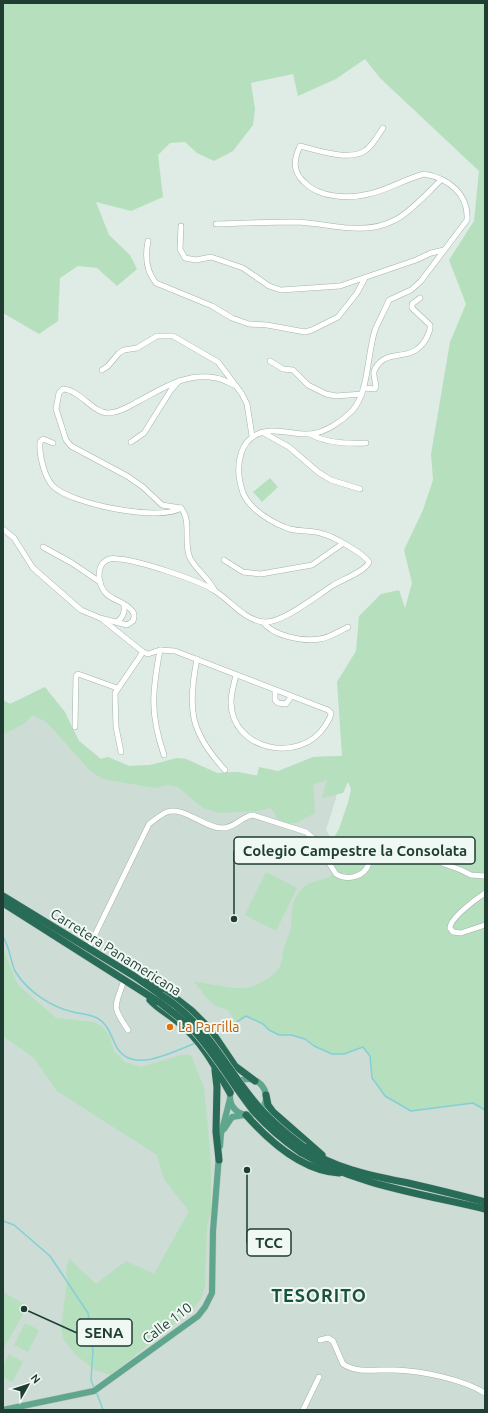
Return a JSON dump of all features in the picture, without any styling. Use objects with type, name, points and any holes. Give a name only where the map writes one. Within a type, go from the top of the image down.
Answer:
[{"type":"highway","name":"Carretera Panamericana","points":[[3,896],[134,976],[160,998],[201,1039],[252,1109],[281,1138],[325,1165],[348,1174],[387,1186],[485,1209]]},
{"type":"highway","name":"Carretera Panamericana","points":[[3,903],[124,980],[160,998]]},
{"type":"highway","points":[[134,976],[164,989],[192,1011],[210,1029],[235,1066],[255,1081]]},
{"type":"highway","points":[[138,988],[154,1005],[180,1023],[191,1034],[210,1057],[230,1096]]},
{"type":"highway","points":[[215,1066],[217,1087],[216,1132],[219,1160]]},
{"type":"highway","points":[[266,1095],[268,1105],[273,1112],[326,1160]]},
{"type":"highway","points":[[245,1115],[260,1131],[307,1164],[329,1173],[348,1174]]},
{"type":"highway","name":"Carretera Panamericana","points":[[302,1150],[326,1160],[387,1179],[485,1202]]},
{"type":"main road","points":[[221,1134],[232,1117],[245,1115],[259,1111],[264,1104],[266,1095],[262,1086],[255,1081],[245,1079],[235,1084],[230,1096],[234,1109],[245,1115]]},
{"type":"main road","name":"Calle 110","points":[[3,1410],[94,1391],[198,1316],[206,1307],[212,1293],[213,1231],[221,1134],[230,1096]]},
{"type":"street","points":[[263,622],[280,619],[347,577],[364,569],[369,562],[365,556],[325,534],[290,529],[279,525],[258,512],[250,505],[244,496],[239,472],[241,454],[246,443],[252,436],[262,432],[272,431],[310,434],[319,432],[343,419],[358,404],[362,394],[368,355],[375,330],[389,300],[416,286],[464,225],[467,214],[460,191],[454,186],[424,174],[369,194],[339,196],[314,190],[300,178],[294,163],[300,146],[334,154],[345,155],[362,152],[366,150],[383,128]]},
{"type":"street","points":[[216,224],[297,222],[350,229],[372,228],[399,218],[441,180]]},
{"type":"street","points":[[180,226],[180,249],[185,258],[196,260],[211,257],[243,268],[274,289],[340,286],[416,260],[431,253],[444,250]]},
{"type":"street","points":[[148,241],[147,263],[151,277],[156,283],[212,306],[232,318],[255,325],[267,325],[305,332],[312,330],[338,317],[344,312],[365,278]]},
{"type":"street","points":[[363,388],[375,389],[374,369],[384,359],[412,354],[423,344],[430,331],[430,325],[412,308],[412,304],[420,298]]},
{"type":"street","points":[[102,370],[108,366],[120,353],[137,348],[157,336],[173,336],[194,349],[213,358],[236,386],[247,404],[252,436]]},
{"type":"street","points":[[270,362],[283,369],[294,370],[308,384],[326,394],[336,396],[362,394]]},
{"type":"street","points":[[182,508],[162,505],[143,487],[127,476],[95,458],[76,450],[66,440],[56,409],[59,393],[63,389],[69,390],[101,411],[107,413],[123,409],[181,379],[205,376],[217,378],[236,386]]},
{"type":"street","points":[[131,442],[144,433],[171,390],[181,379]]},
{"type":"street","points":[[262,432],[289,447],[318,472],[331,480],[360,489]]},
{"type":"street","points":[[310,434],[320,439],[353,444],[366,442]]},
{"type":"street","points":[[53,443],[43,439],[40,442],[39,449],[48,479],[60,492],[89,503],[134,512],[153,514],[175,513],[182,508]]},
{"type":"street","points":[[182,508],[186,517],[190,558],[210,580],[215,591]]},
{"type":"street","points":[[3,529],[14,538],[33,568],[81,610],[100,618],[127,625],[135,616],[133,612],[124,605],[110,597],[103,590],[100,582],[99,574],[103,563],[110,559],[119,559],[158,569],[200,583],[215,591],[241,612],[263,622],[267,628],[284,635],[310,640],[321,639],[348,627]]},
{"type":"street","points":[[224,560],[243,572],[261,574],[312,565],[342,544]]},
{"type":"street","points":[[43,546],[100,582]]},
{"type":"street","points":[[117,622],[122,618],[125,612],[124,605]]},
{"type":"street","points":[[100,618],[143,652],[148,654],[160,650],[175,651],[197,659],[236,675],[275,691],[328,710],[331,712],[331,716],[322,730],[312,739],[298,746],[284,749],[268,747],[254,741],[243,731],[234,718],[231,704],[232,690],[236,675]]},
{"type":"street","points":[[160,650],[154,682],[153,704],[156,730],[164,755]]},
{"type":"street","points":[[121,752],[116,727],[114,699],[117,688],[143,652]]},
{"type":"street","points":[[197,659],[192,685],[191,712],[198,734],[211,755],[225,770]]},
{"type":"street","points":[[75,727],[76,676],[78,674],[117,688]]},
{"type":"street","points":[[275,691],[275,700],[278,703],[286,704],[291,697]]},
{"type":"street","points":[[88,949],[149,824],[168,812],[179,812],[211,827],[220,829],[228,828],[248,816],[253,815],[306,832],[313,838],[336,874],[340,877],[352,878],[364,872],[369,864],[371,847],[377,842],[382,841],[471,875],[485,876]]},
{"type":"street","points":[[485,893],[456,917],[450,924],[450,928],[454,932],[462,933],[485,925]]},
{"type":"street","points":[[124,980],[116,1006],[116,1012],[128,1030]]},
{"type":"street","points":[[320,1340],[328,1338],[333,1342],[343,1364],[355,1369],[396,1370],[448,1378],[485,1393]]},
{"type":"street","points":[[303,1410],[319,1377]]},
{"type":"shaded area","points":[[45,687],[79,741],[101,759],[108,757],[129,766],[150,765],[177,758],[186,759],[217,773],[238,772],[266,777],[313,757],[342,756],[336,798],[326,830],[350,869],[246,1016],[263,1024],[269,1030],[279,1035],[291,1035],[305,1039],[314,1046],[344,1054],[363,1047],[370,1056],[372,1078],[385,1096],[411,1111],[473,1103],[485,1110],[485,1410],[3,1410],[3,700],[10,704]]},
{"type":"green space","points":[[3,3],[485,3],[485,1110],[473,1103],[411,1111],[385,1096],[372,1078],[370,1056],[363,1047],[344,1054],[332,1054],[314,1046],[305,1039],[291,1035],[279,1035],[269,1030],[263,1024],[246,1016],[236,1022],[227,1009],[216,1006],[212,1003],[194,982],[235,988],[246,988],[264,981],[277,971],[290,930],[292,922],[292,908],[297,895],[307,885],[331,876],[334,865],[329,855],[329,846],[339,829],[349,799],[351,789],[348,782],[343,793],[322,798],[327,780],[313,785],[315,813],[296,823],[280,823],[271,808],[258,811],[219,813],[203,808],[178,787],[167,785],[155,788],[103,779],[90,771],[45,721],[32,715],[24,724],[3,734],[3,700],[10,704],[45,687],[65,712],[79,741],[101,759],[108,757],[129,766],[150,765],[177,758],[186,759],[217,773],[238,772],[257,776],[259,767],[278,771],[313,757],[342,756],[337,682],[356,651],[359,616],[381,594],[399,590],[405,608],[412,583],[404,550],[423,510],[433,480],[431,454],[450,342],[466,304],[449,260],[474,221],[479,171],[380,78],[365,59],[336,79],[298,96],[293,74],[251,83],[255,109],[253,125],[233,151],[214,161],[197,153],[185,142],[170,143],[158,155],[163,197],[131,211],[96,202],[109,235],[130,255],[137,269],[117,286],[97,268],[78,266],[60,278],[58,321],[39,334],[3,313]]},
{"type":"green space","points":[[270,478],[278,487],[262,502],[253,492]]},
{"type":"green space","points":[[266,872],[297,888],[276,931],[245,915]]},
{"type":"green space","points":[[3,949],[18,985],[56,1018],[93,1022],[102,1026],[110,1037],[114,1051],[125,1062],[141,1067],[181,1055],[191,1055],[204,1088],[211,1163],[211,1211],[207,1227],[205,1286],[202,1297],[195,1307],[111,1375],[95,1370],[76,1355],[64,1340],[61,1329],[67,1282],[66,1268],[69,1259],[96,1284],[126,1261],[154,1274],[189,1211],[164,1179],[157,1155],[57,1091],[34,1058],[3,1036]]},
{"type":"green space","points":[[3,1292],[28,1306],[3,1349]]},
{"type":"green space","points":[[25,1323],[39,1330],[28,1352],[14,1345]]},
{"type":"green space","points":[[9,1354],[23,1362],[12,1382],[3,1377],[3,1365]]},
{"type":"waterway","points":[[3,937],[15,971],[26,985],[40,997],[56,1006],[100,1020],[108,1030],[122,1054],[131,1059],[152,1059],[164,1056],[196,1043]]},
{"type":"waterway","points":[[216,1035],[246,1016],[263,1024],[269,1030],[279,1035],[291,1035],[305,1039],[314,1046],[332,1054],[344,1054],[363,1047],[370,1056],[372,1078],[385,1096],[411,1111],[473,1103],[485,1110]]},
{"type":"waterway","points":[[3,1221],[14,1225],[50,1256],[88,1313],[93,1351],[91,1380],[94,1388]]},
{"type":"waterway","points":[[96,1391],[103,1410]]},
{"type":"place","name":"Colegio Campestre la Consolata","points":[[234,919]]},
{"type":"place","name":"La Parrilla","points":[[170,1027]]},
{"type":"place","name":"TCC","points":[[247,1170]]},
{"type":"place","name":"SENA","points":[[24,1309]]},
{"type":"district","name":"TESORITO","points":[[319,1296]]}]
